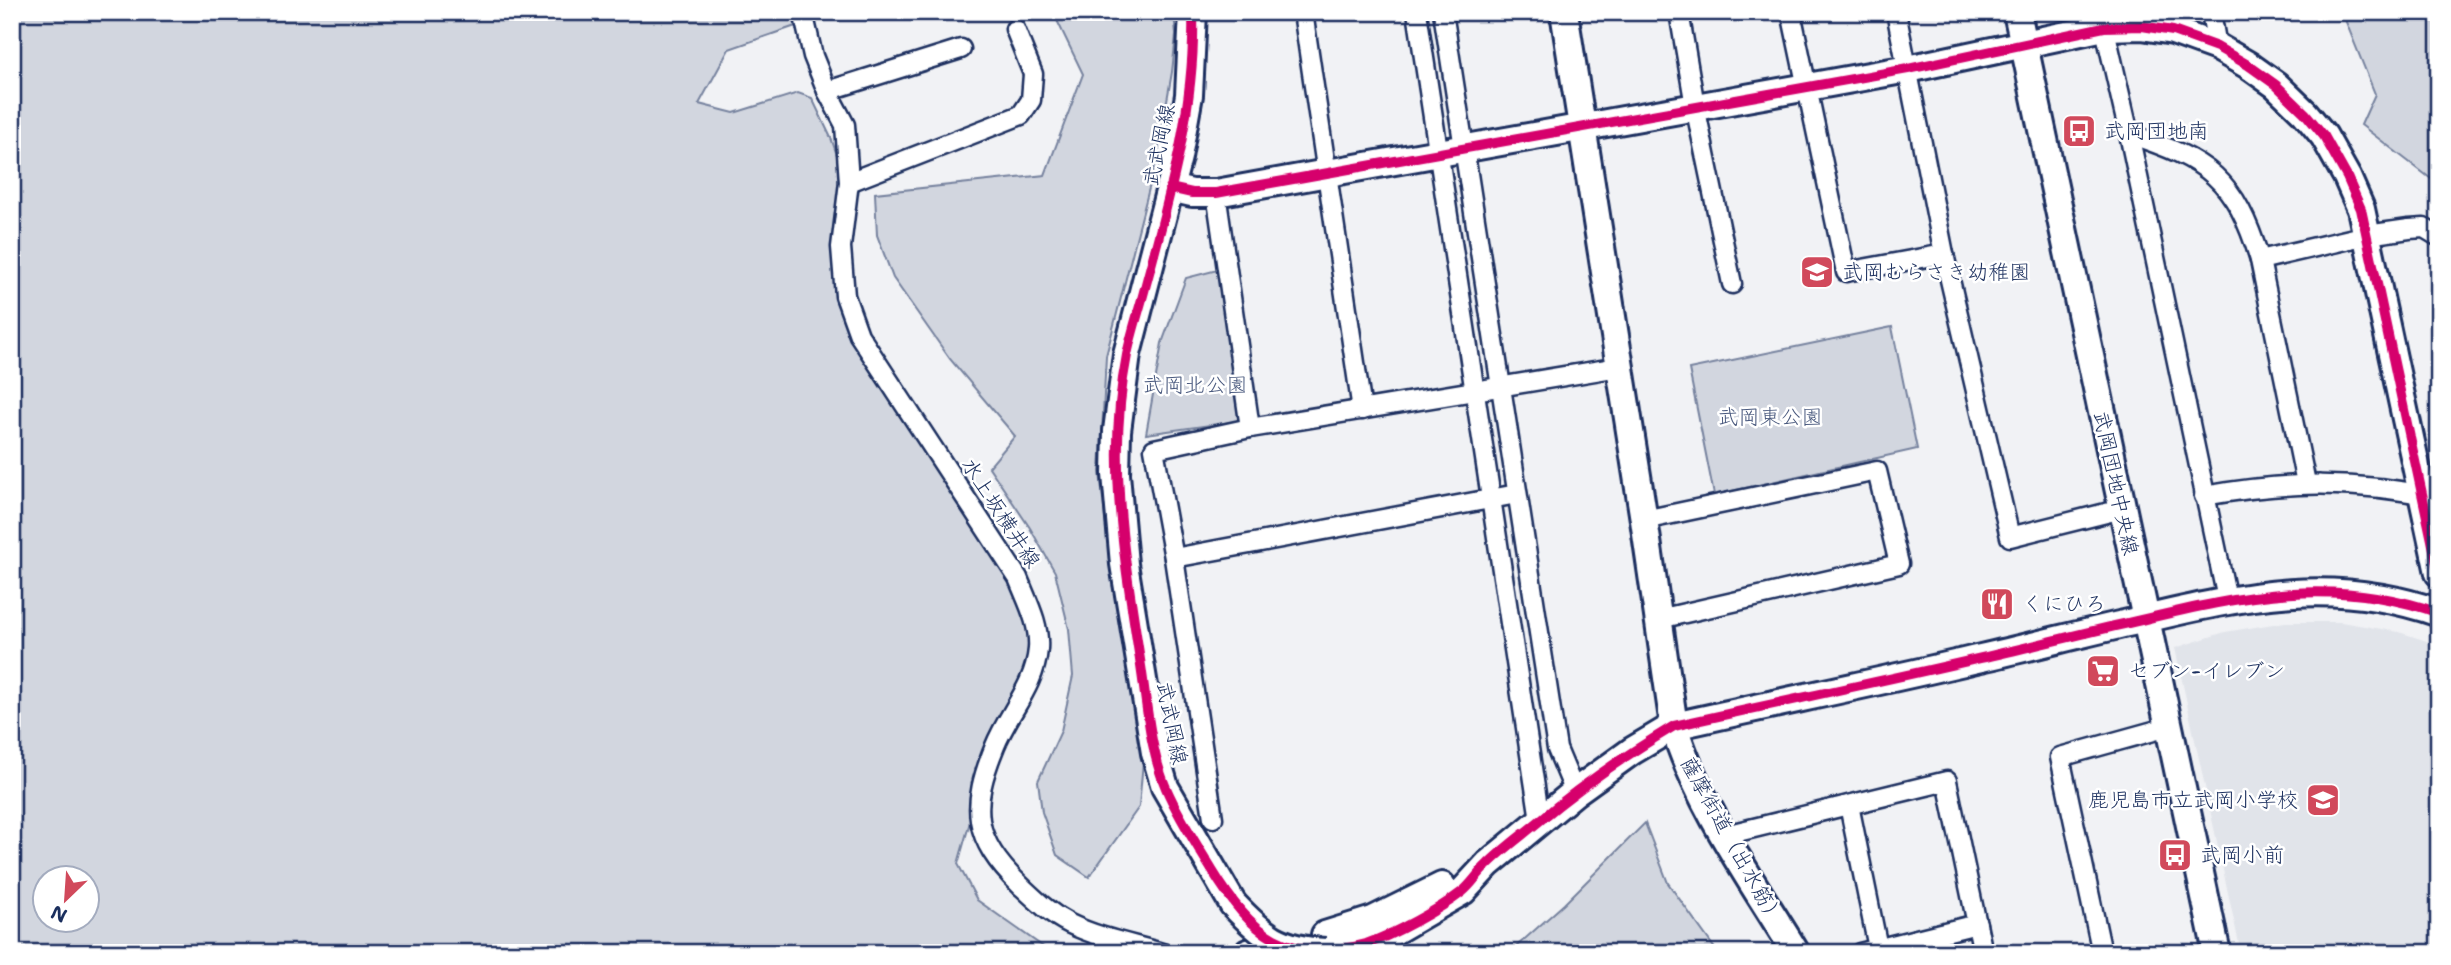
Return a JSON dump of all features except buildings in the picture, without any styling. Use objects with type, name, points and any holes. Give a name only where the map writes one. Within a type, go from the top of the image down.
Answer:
[{"type":"street","name":"水上坂横井線","points":[[803,12],[813,56],[845,125],[849,182],[841,247],[845,296],[859,335],[1018,578],[1036,622],[1038,649],[1032,673],[1023,697],[1000,733],[983,775],[979,804],[982,833],[995,858],[1046,910],[1070,924],[1103,937],[1162,953]]},
{"type":"street","name":"武武岡線","points":[[1193,12],[1189,95],[1178,157],[1127,354],[1117,431],[1116,474],[1124,564],[1155,752],[1165,787],[1233,904],[1254,926],[1285,946],[1299,950],[1367,944],[1394,932],[1464,891],[1488,864],[1575,792],[1632,751],[1674,726],[1979,659],[2227,599],[2285,592],[2343,593],[2387,598],[2439,613]]},
{"type":"street","points":[[1303,12],[1362,410]]},
{"type":"street","points":[[1417,12],[1451,151],[1499,387],[1557,749],[1575,792]]},
{"type":"street","points":[[1443,12],[1451,151],[1475,391],[1541,820]]},
{"type":"street","name":"薩摩街道（出水筋）","points":[[1564,12],[1674,726],[1682,752],[1725,835],[1796,953]]},
{"type":"street","points":[[1679,12],[1695,106],[1732,284]]},
{"type":"street","points":[[1790,12],[1846,272],[1944,254]]},
{"type":"street","points":[[1896,12],[1944,254],[2010,537],[2122,509]]},
{"type":"street","name":"武岡団地中央線","points":[[2017,12],[2217,953]]},
{"type":"street","points":[[2211,12],[2217,47]]},
{"type":"street","points":[[2102,20],[2129,134],[2227,599]]},
{"type":"street","points":[[1168,198],[1192,192],[1216,193],[1908,69],[2024,45],[2102,20],[2173,31],[2217,47],[2276,85],[2324,136],[2347,177],[2361,209],[2430,496],[2439,573]]},
{"type":"street","points":[[849,182],[1021,115],[1031,100],[1033,74],[1015,29]]},
{"type":"street","points":[[827,91],[961,49]]},
{"type":"street","points":[[2129,134],[2171,148],[2199,163],[2235,198],[2249,224],[2260,260],[2306,483]]},
{"type":"street","points":[[1216,193],[1250,428]]},
{"type":"street","points":[[2260,260],[2367,235],[2424,228],[2439,237]]},
{"type":"street","points":[[1213,818],[1174,558],[1154,449],[1250,428],[1619,367]]},
{"type":"street","points":[[1644,520],[1877,471],[1899,564],[1658,619]]},
{"type":"street","points":[[2204,496],[2253,487],[2306,483],[2358,486],[2430,496]]},
{"type":"street","points":[[1174,558],[1517,494]]},
{"type":"street","points":[[2102,953],[2060,757],[2168,727]]},
{"type":"street","points":[[1725,835],[1947,781],[1983,953]]},
{"type":"street","points":[[1849,805],[1878,948]]},
{"type":"street","points":[[1860,953],[1977,924]]},
{"type":"shaded area","name":"鹿児島市立武岡小学校","points":[[2285,622],[2341,622],[2399,632],[2439,645],[2439,953],[2241,953],[2175,648],[2225,632]]},
{"type":"green space","points":[[12,12],[804,12],[807,22],[729,49],[699,104],[734,113],[798,93],[812,98],[831,138],[844,175],[840,242],[872,366],[929,459],[1008,556],[1038,646],[973,811],[958,864],[977,900],[1052,953],[12,953]]},
{"type":"green space","points":[[1053,12],[1174,12],[1176,35],[1157,157],[1106,356],[1100,472],[1112,582],[1144,750],[1139,807],[1089,877],[1057,855],[1042,812],[1038,781],[1061,731],[1073,676],[1069,629],[1055,572],[1030,528],[989,467],[1015,436],[950,359],[893,278],[877,235],[875,193],[1045,175],[1083,74]]},
{"type":"green space","points":[[2342,12],[2439,12],[2439,185],[2361,125],[2375,94]]},
{"type":"green space","name":"武岡北公園","points":[[1221,269],[1239,421],[1146,434],[1162,343],[1186,278]]},
{"type":"green space","name":"武岡東公園","points":[[1892,327],[1917,449],[1714,495],[1689,369]]},
{"type":"green space","points":[[1645,823],[1668,883],[1718,953],[1509,953],[1564,904]]},
{"type":"cycle path","points":[[1193,12],[1190,81],[1180,149],[1129,346],[1121,394],[1118,433],[1120,511],[1147,712],[1161,773],[1182,819],[1227,892],[1241,912],[1274,939],[1293,947],[1338,949],[1366,944],[1416,921],[1462,892],[1499,854],[1570,796],[1674,726],[1943,667],[2179,611],[2253,597],[2326,592],[2363,595],[2439,613]]},
{"type":"cycle path","points":[[1170,188],[1192,193],[1216,193],[1908,69],[2104,27],[2142,26],[2173,31],[2217,47],[2276,85],[2324,136],[2347,177],[2361,209],[2439,573]]},
{"type":"place","name":"武岡団地南","points":[[2079,131]]},
{"type":"place","name":"武岡むらさき幼稚園","points":[[1817,272]]},
{"type":"place","name":"くにひろ","points":[[1997,604]]},
{"type":"place","name":"セブン-イレブン","points":[[2103,671]]},
{"type":"place","name":"鹿児島市立武岡小学校","points":[[2323,800]]},
{"type":"place","name":"武岡小前","points":[[2175,855]]}]
